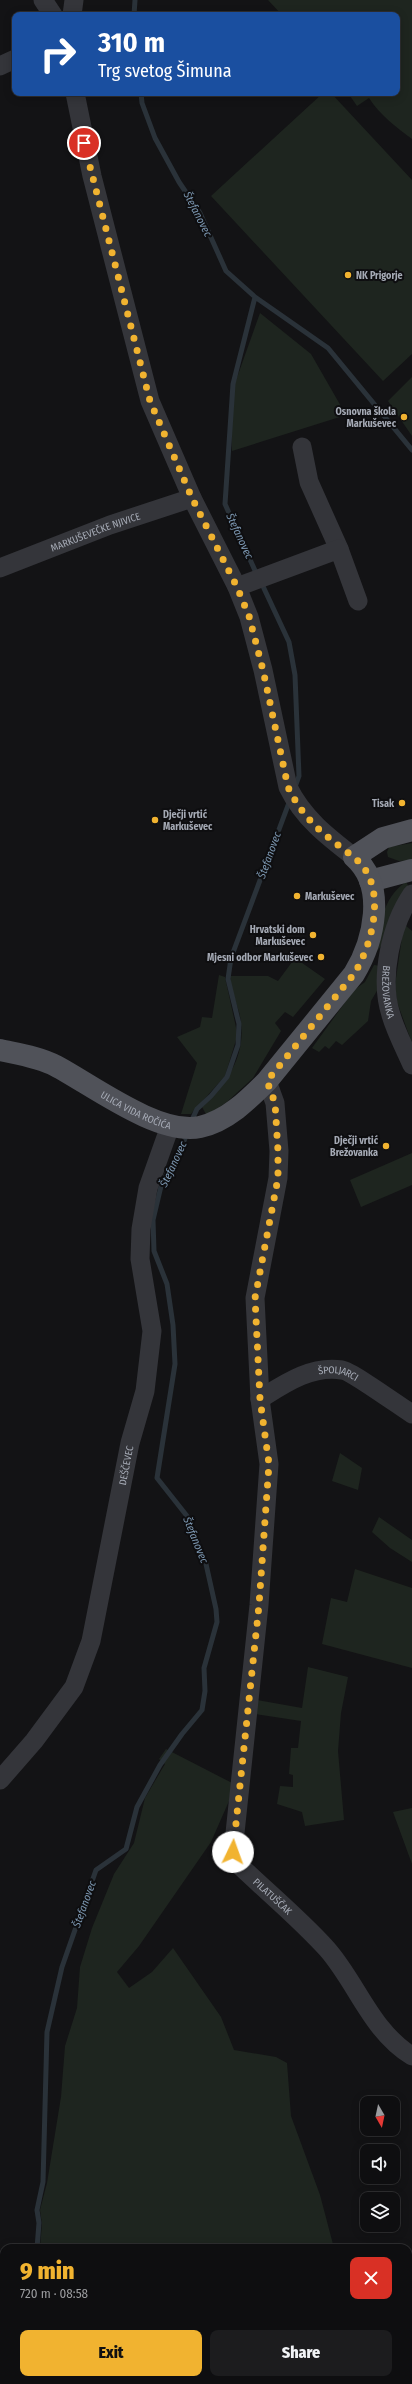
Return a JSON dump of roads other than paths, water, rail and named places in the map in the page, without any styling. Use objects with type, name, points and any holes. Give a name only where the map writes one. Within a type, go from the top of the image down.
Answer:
[{"type":"main road","points":[[184,1127],[230,1114],[267,1081],[354,974],[362,960],[374,916],[374,901],[370,881],[364,868],[354,857],[382,838],[412,830]]},
{"type":"main road","points":[[370,881],[412,870]]},
{"type":"main road","name":"ULICA VIDA ROČIĆA","points":[[0,1050],[54,1065],[137,1112],[184,1127]]},
{"type":"street","points":[[43,0],[51,12]]},
{"type":"street","points":[[72,12],[74,0]]},
{"type":"street","points":[[0,66],[12,60]]},
{"type":"street","points":[[76,96],[92,176],[150,401],[192,498],[243,585],[288,787],[300,808],[327,836],[354,857]]},
{"type":"street","points":[[302,447],[309,482],[339,549],[358,601]]},
{"type":"street","name":"MARKUŠEVEČKE NJIVICE","points":[[0,568],[110,525],[192,498]]},
{"type":"street","points":[[243,585],[339,549]]},
{"type":"street","name":"BREŽOVANKA","points":[[412,894],[399,915],[390,950],[387,994],[391,1015],[412,1066]]},
{"type":"street","name":"PILATUŠČAK","points":[[267,1081],[275,1103],[278,1178],[255,1298],[260,1399],[269,1464],[259,1605],[233,1852],[236,1862],[327,1950],[379,2026],[392,2042],[412,2056]]},
{"type":"street","name":"DEŠČEVEC","points":[[0,1780],[34,1741],[74,1687],[92,1642],[130,1443],[145,1391],[152,1331],[140,1259],[141,1229],[148,1188],[184,1127]]},
{"type":"street","name":"ŠPOLJARCI","points":[[260,1399],[291,1380],[318,1369],[343,1370],[412,1414]]},
{"type":"waterway","name":"Štefanovec","points":[[134,12],[135,0]]},
{"type":"waterway","name":"Štefanovec","points":[[141,96],[142,103],[155,138],[179,182],[200,213],[226,271],[255,297],[233,384],[225,504],[257,575]]},
{"type":"waterway","points":[[255,297],[328,348],[412,450]]},
{"type":"waterway","name":"Štefanovec","points":[[261,582],[289,642],[295,675],[299,776],[295,787]]},
{"type":"waterway","name":"Štefanovec","points":[[191,1122],[197,1109],[211,1096],[227,1077],[238,1045],[239,1024],[228,979],[231,958],[290,800]]},
{"type":"waterway","name":"Štefanovec","points":[[37,2244],[39,2223],[37,2210],[43,2182],[47,2032],[62,1967],[96,1870],[126,1849],[137,1807],[160,1765],[182,1734],[202,1710],[205,1691],[204,1668],[217,1622],[216,1609],[206,1564],[187,1516],[157,1478],[175,1364],[173,1325],[167,1284],[154,1251],[153,1220],[162,1182],[180,1152],[187,1133]]},
{"type":"place","name":"NK Prigorje","points":[[348,275]]},
{"type":"place","name":"Osnovna škola Markuševec","points":[[404,417]]},
{"type":"place","name":"Tisak","points":[[402,803]]},
{"type":"place","name":"Dječji vrtić Markuševec","points":[[155,820]]},
{"type":"place","name":"Markuševec","points":[[297,896]]},
{"type":"place","name":"Hrvatski dom Markuševec","points":[[313,935]]},
{"type":"place","name":"Mjesni odbor Markuševec","points":[[321,957]]},
{"type":"place","name":"Dječji vrtić Brežovanka","points":[[386,1146]]}]
